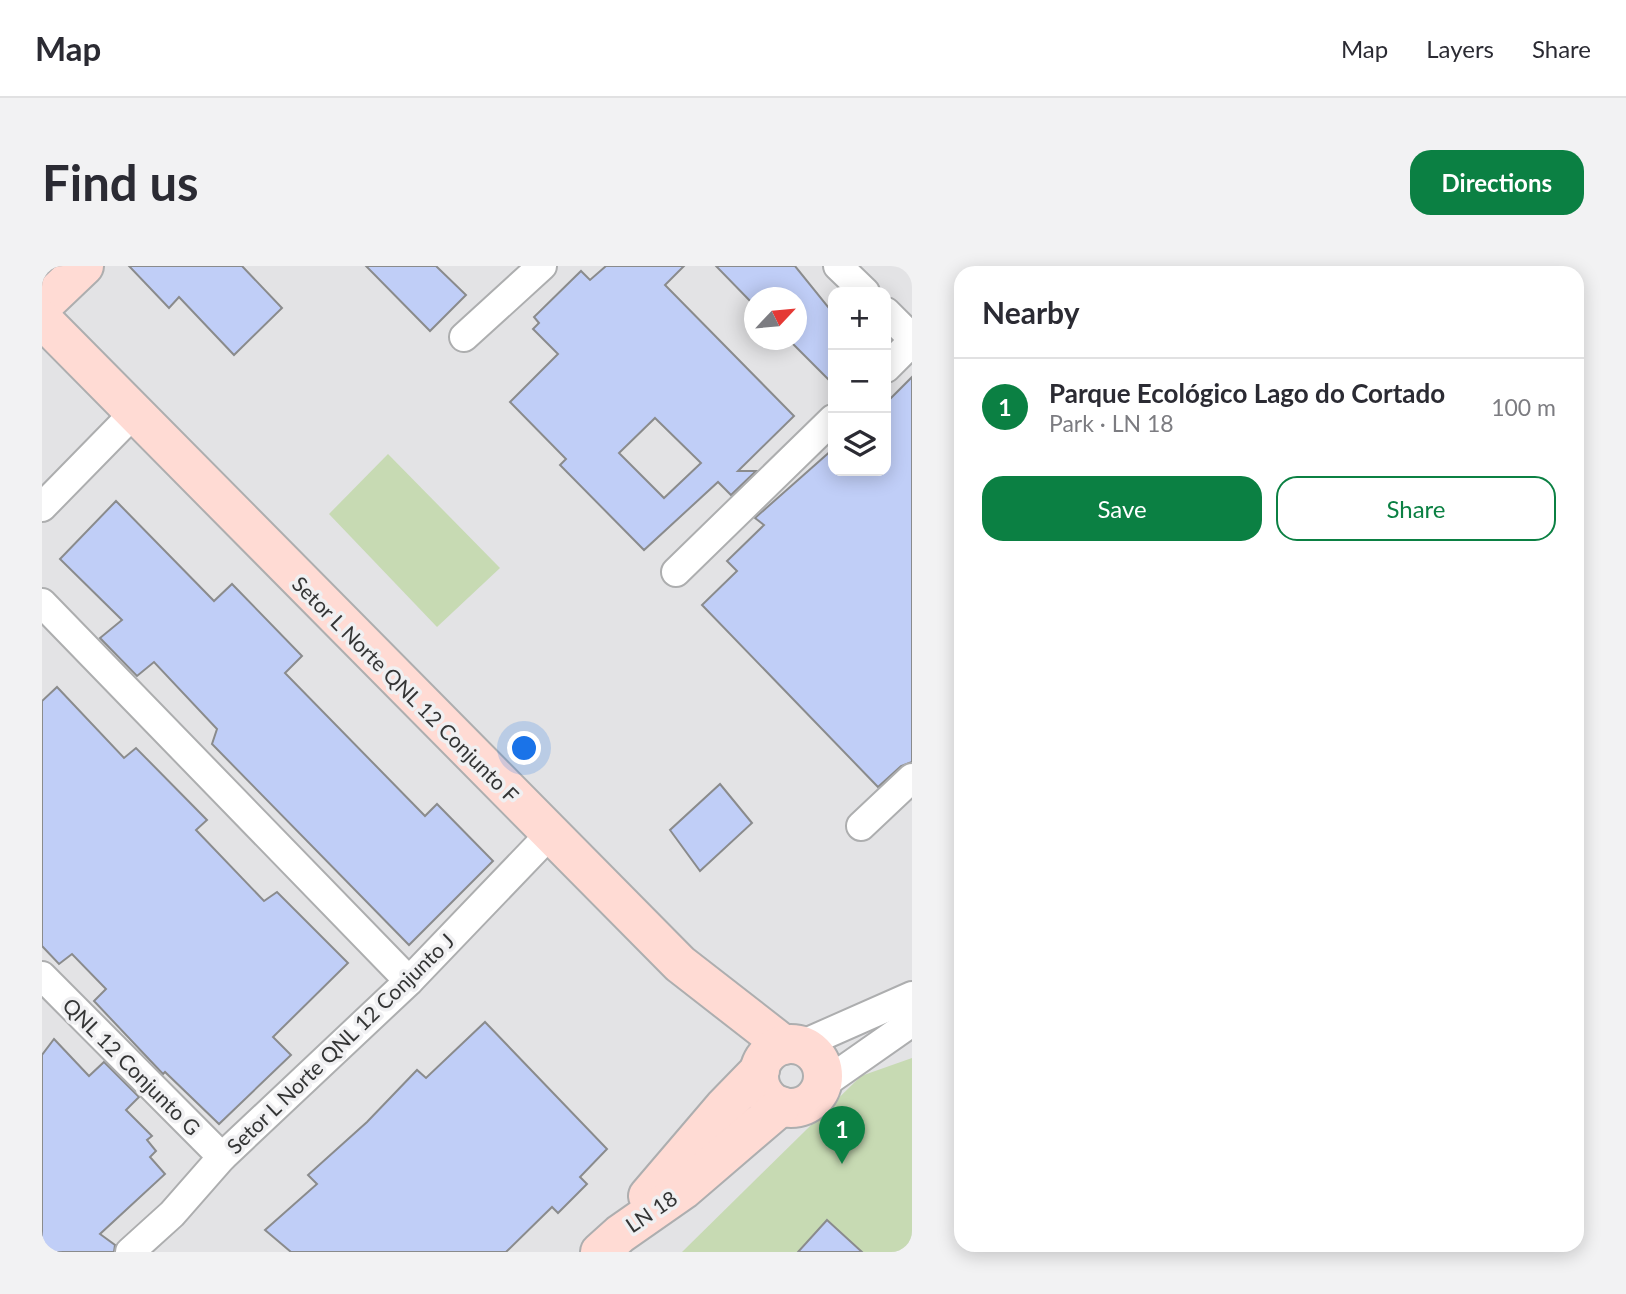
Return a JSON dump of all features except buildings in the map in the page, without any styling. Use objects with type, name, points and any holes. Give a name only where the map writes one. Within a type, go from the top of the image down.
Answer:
[{"type":"street","points":[[42,306],[84,266]]},
{"type":"street","points":[[464,337],[542,266]]},
{"type":"street","points":[[838,266],[860,287]]},
{"type":"street","points":[[891,317],[912,340],[891,363]]},
{"type":"street","name":"Setor L Norte QNL 12 Conjunto F","points":[[42,319],[132,414],[550,834],[777,1056]]},
{"type":"street","points":[[42,507],[132,414]]},
{"type":"street","points":[[676,572],[828,424]]},
{"type":"street","points":[[42,603],[409,981]]},
{"type":"street","points":[[862,826],[912,778]]},
{"type":"street","name":"Setor L Norte QNL 12 Conjunto J","points":[[130,1252],[172,1214],[222,1157],[409,981],[550,834]]},
{"type":"street","name":"QNL 12 Conjunto G","points":[[42,976],[222,1157]]},
{"type":"street","points":[[912,996],[777,1056],[761,1085],[769,1098],[781,1106],[806,1104],[816,1097],[822,1085],[912,1022]]},
{"type":"street","points":[[777,1056],[820,1061],[822,1085]]},
{"type":"street","name":"LN 18","points":[[610,1243],[724,1107],[777,1056]]},
{"type":"street","name":"LN 18","points":[[610,1243],[684,1190],[781,1106]]},
{"type":"green space","points":[[388,454],[500,568],[437,627],[329,514]]},
{"type":"green space","points":[[912,1058],[912,1252],[682,1252],[861,1076]]},
{"type":"place","name":"Parque Ecológico Lago do Cortado","points":[[842,1164]]}]
